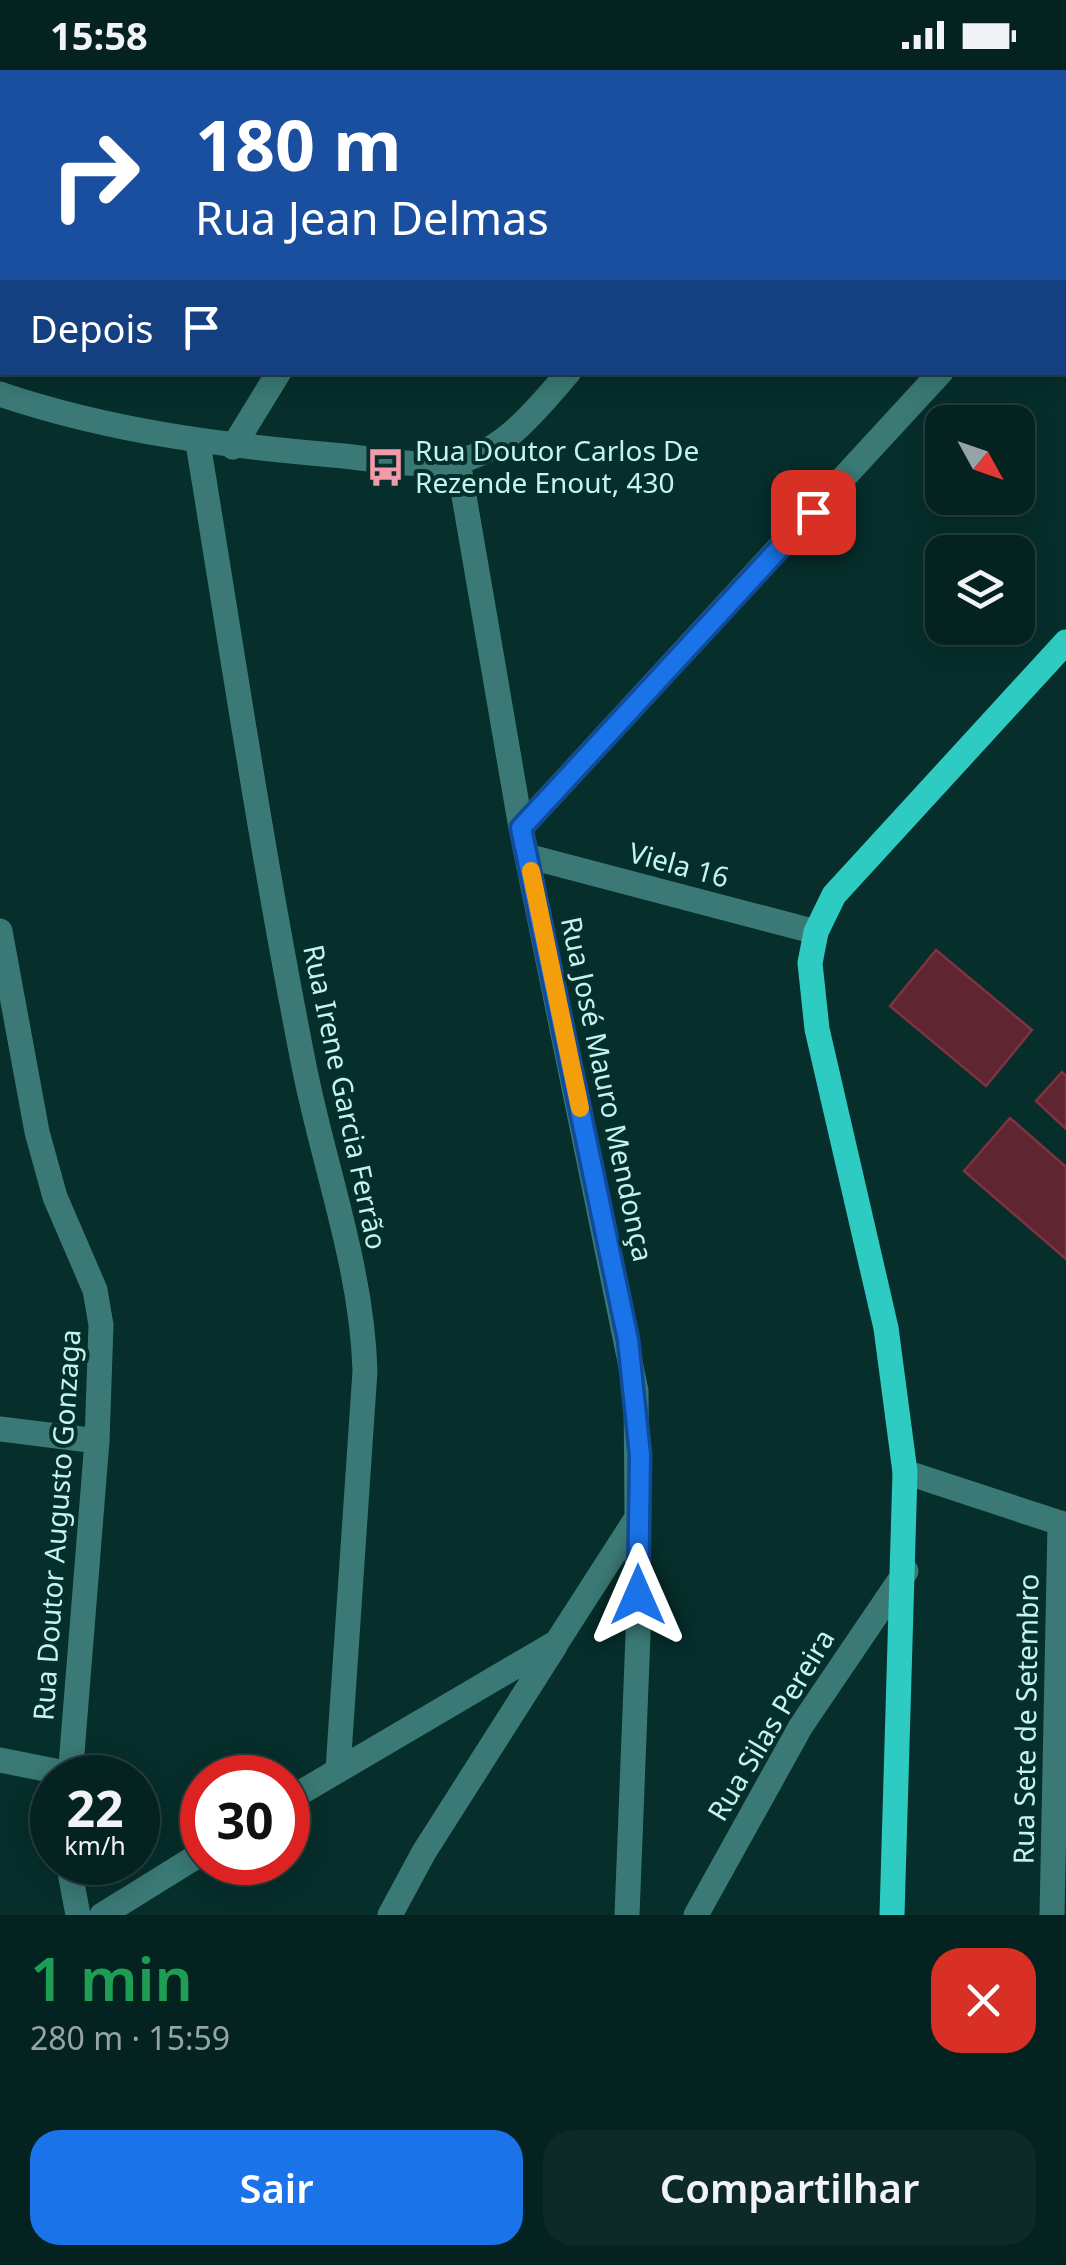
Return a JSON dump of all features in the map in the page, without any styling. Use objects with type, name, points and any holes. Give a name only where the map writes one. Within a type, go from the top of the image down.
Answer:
[{"type":"main road","points":[[892,1915],[906,1571],[906,1472],[886,1328],[817,1029],[810,963],[816,932],[828,904],[858,865],[1066,642]]},
{"type":"street","points":[[233,446],[277,375]]},
{"type":"street","points":[[0,394],[84,418],[198,443],[410,462],[458,461],[494,446],[516,429],[565,375]]},
{"type":"street","points":[[521,828],[938,375]]},
{"type":"street","name":"Rua Irene Garcia Ferrão","points":[[198,443],[286,974],[364,1318],[365,1371],[338,1769]]},
{"type":"street","name":"Rua José Mauro Mendonça","points":[[458,461],[521,828],[628,1340],[638,1423],[627,1915]]},
{"type":"street","name":"Viela 16","points":[[528,856],[816,932]]},
{"type":"street","name":"Rua Doutor Augusto Gonzaga","points":[[0,931],[37,1132],[55,1196],[96,1290],[101,1325],[97,1441],[72,1755]]},
{"type":"street","points":[[0,1429],[97,1441]]},
{"type":"street","points":[[906,1472],[1063,1524]]},
{"type":"street","points":[[390,1915],[424,1852],[638,1516]]},
{"type":"street","name":"Rua Sete de Setembro","points":[[1052,1915],[1063,1524]]},
{"type":"street","name":"Rua Silas Pereira","points":[[696,1915],[802,1726],[906,1571]]},
{"type":"street","points":[[310,1786],[557,1642]]},
{"type":"street","points":[[0,1760],[30,1767]]},
{"type":"street","points":[[102,1915],[180,1867]]},
{"type":"street","points":[[72,1885],[78,1915]]},
{"type":"building","points":[[936,950],[1032,1030],[986,1086],[890,1006]]},
{"type":"building","points":[[1062,1072],[1066,1076],[1066,1129],[1036,1101]]},
{"type":"building","points":[[1010,1118],[1066,1167],[1066,1259],[964,1171]]},
{"type":"slow traffic","points":[[531,871],[580,1108]]},
{"type":"place","name":"Rua Doutor Carlos De Rezende Enout, 430","points":[[385,467]]},
{"type":"route","points":[[638,1595],[640,1455],[636,1391],[521,828],[813,512]]}]
